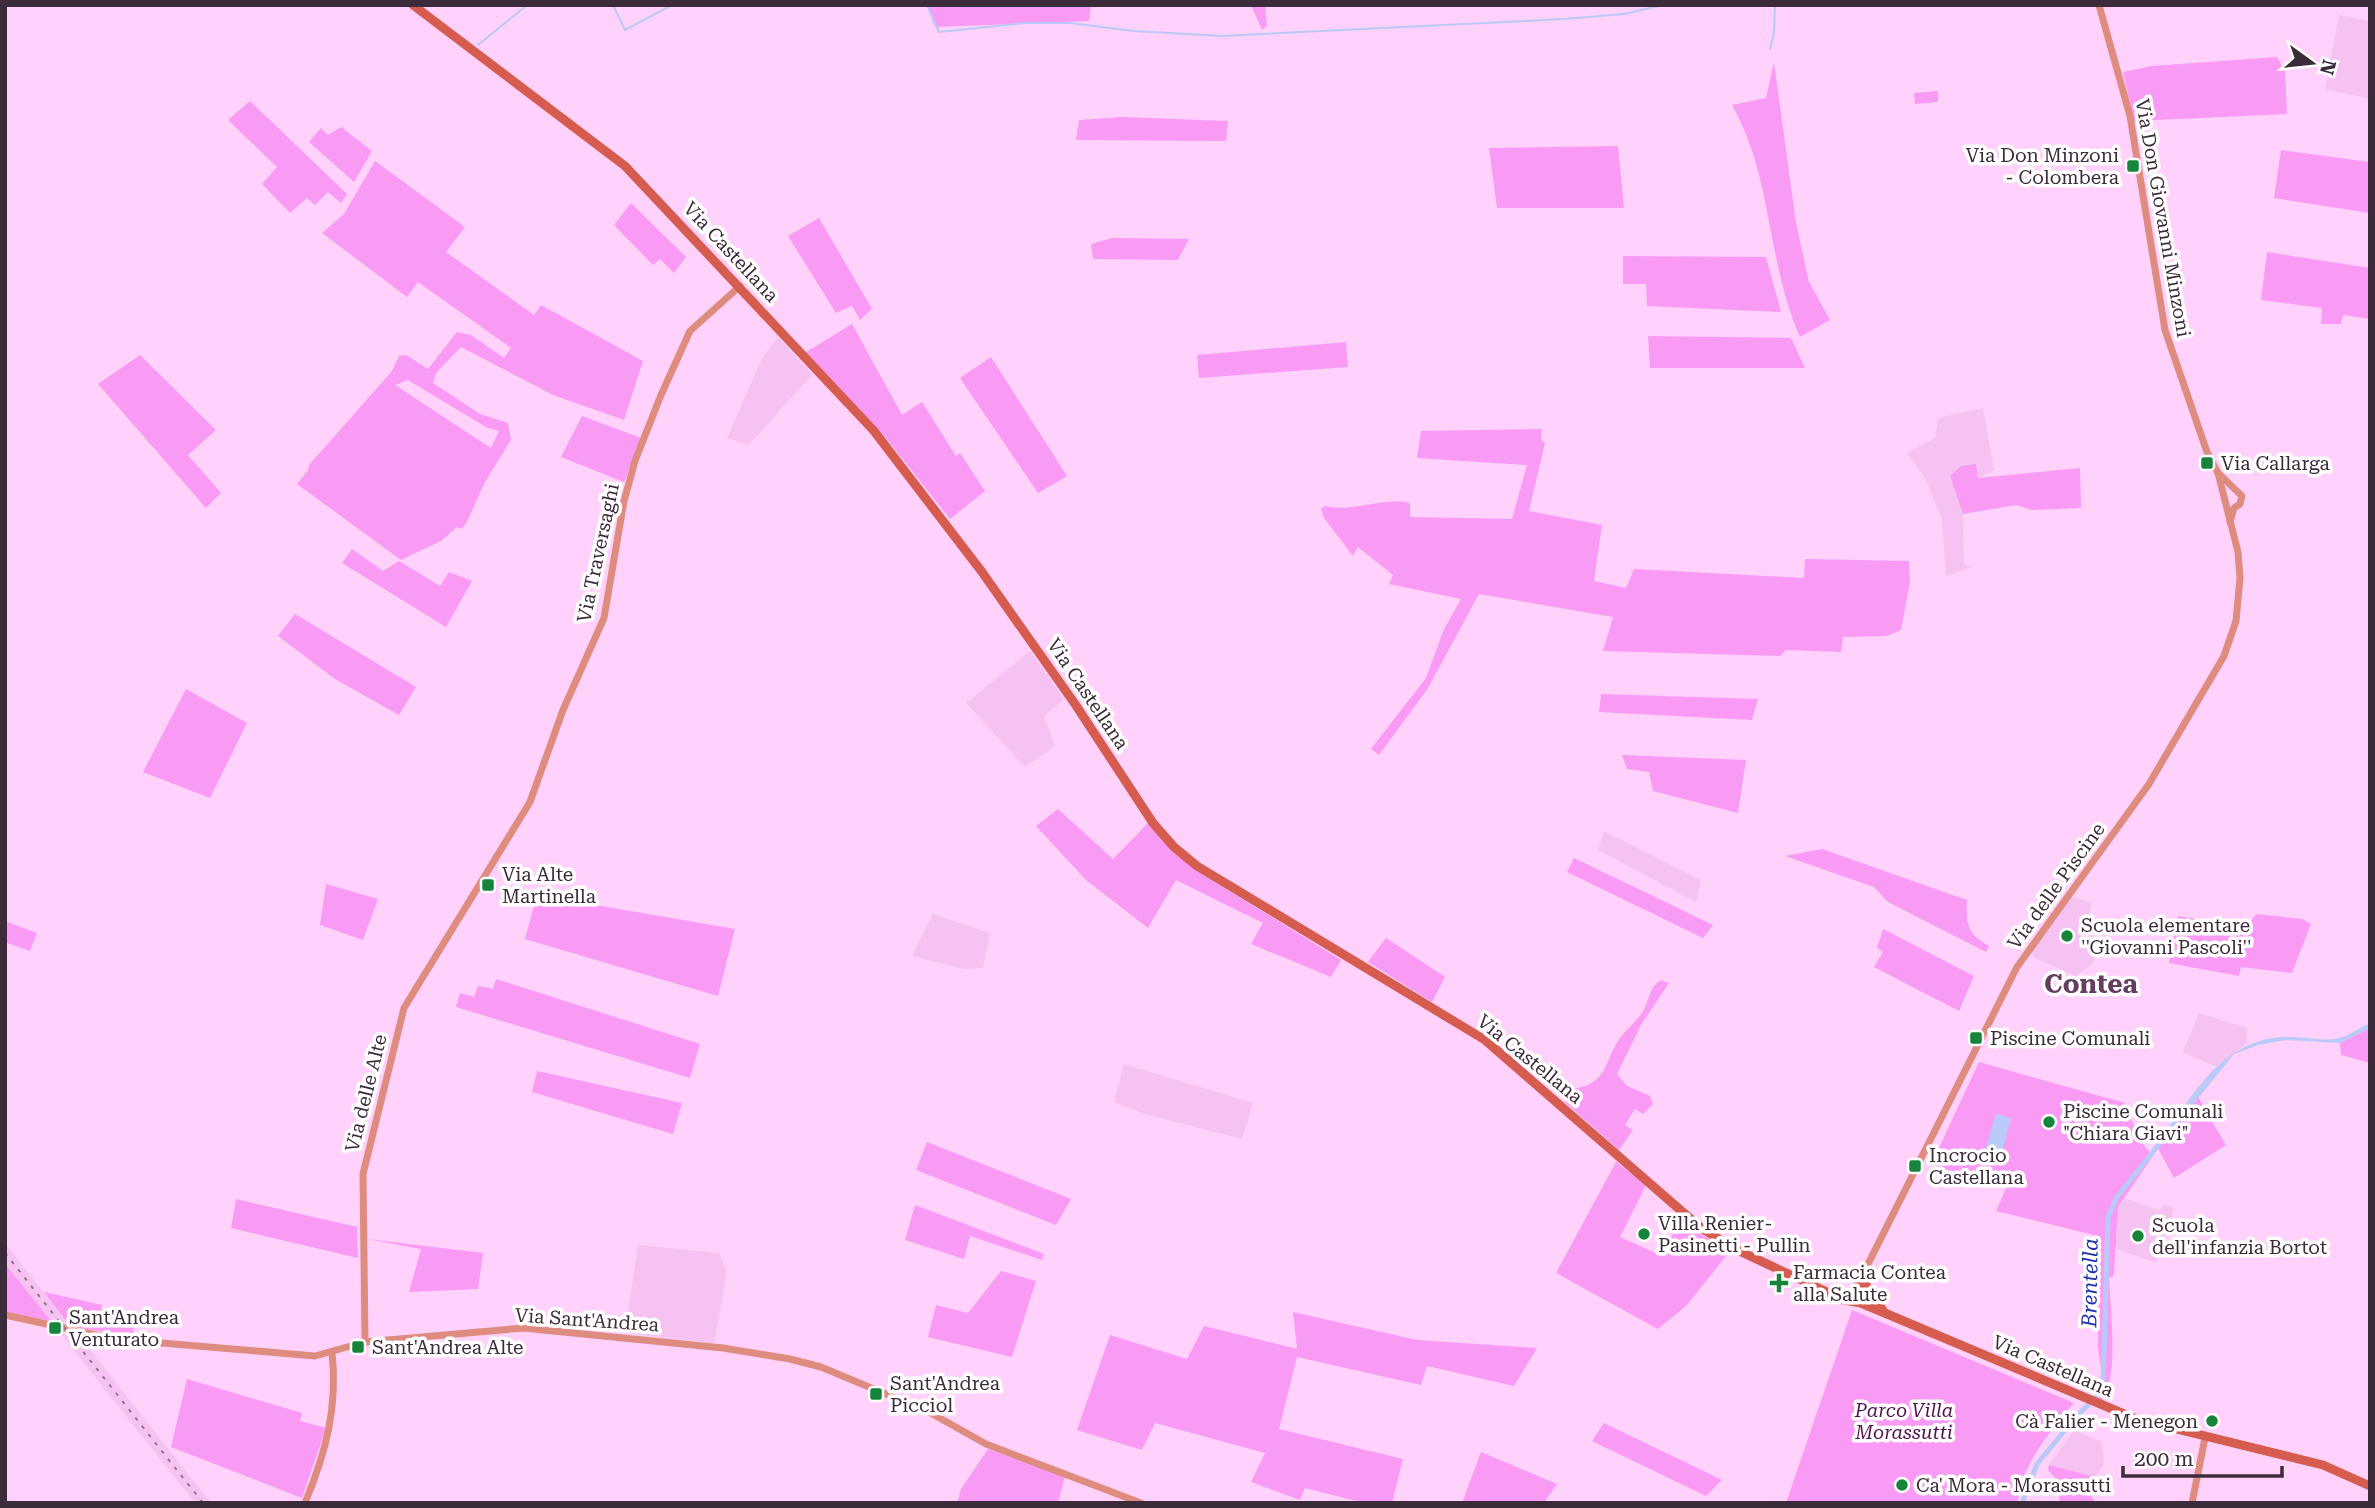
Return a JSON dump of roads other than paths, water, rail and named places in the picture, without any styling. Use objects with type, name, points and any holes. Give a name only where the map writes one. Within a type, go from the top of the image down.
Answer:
[{"type":"main road","name":"Via Castellana","points":[[413,5],[625,166],[740,286],[902,465],[1075,704],[1153,823],[1174,847],[1207,873],[1485,1041],[1701,1228],[1735,1249],[1845,1301],[1860,1303],[2136,1419],[2323,1465],[2370,1486]]},
{"type":"main road","points":[[1872,1292],[1869,1301],[1860,1303],[1854,1298],[1855,1288],[1867,1285],[1872,1292],[1888,1315]]},
{"type":"main road","name":"Via Castellana","points":[[1826,1290],[1846,1296],[1855,1288]]},
{"type":"street","name":"Via Don Giovanni Minzoni","points":[[2099,5],[2130,116],[2163,323],[2203,442],[2218,473]]},
{"type":"street","name":"Via Traversaghi","points":[[486,876],[530,802],[564,710],[604,618],[624,501],[635,461],[661,395],[690,331],[740,286]]},
{"type":"street","points":[[2218,473],[2233,488],[2223,495]]},
{"type":"street","points":[[2218,473],[2223,495],[2230,506]]},
{"type":"street","name":"Via delle Piscine","points":[[1855,1288],[1869,1265],[2017,967],[2149,784],[2224,656],[2236,621],[2240,592],[2240,565],[2230,523],[2230,506],[2240,504],[2242,496],[2233,488]]},
{"type":"street","name":"Via delle Alte","points":[[365,1342],[363,1174],[404,1009],[418,981],[486,876]]},
{"type":"street","points":[[1869,1265],[1872,1292]]},
{"type":"street","name":"Via Sant'Andrea","points":[[5,1315],[116,1339],[314,1356],[365,1342],[523,1328],[723,1348],[790,1359],[821,1367],[929,1412],[986,1444],[1142,1503]]},
{"type":"street","points":[[305,1503],[329,1435],[336,1378],[332,1352]]},
{"type":"street","points":[[2192,1503],[2205,1438]]},
{"type":"water","points":[[2370,1023],[2370,1028],[2340,1043],[2286,1040],[2258,1045],[2235,1054],[2259,1041],[2281,1037],[2335,1039]]},
{"type":"water","points":[[2234,1055],[2158,1148],[2155,1146],[2208,1076]]},
{"type":"water","points":[[1996,1114],[2011,1118],[2001,1156],[1985,1151]]},
{"type":"waterway","points":[[478,45],[527,5]]},
{"type":"waterway","points":[[613,5],[625,30],[672,5]]},
{"type":"waterway","points":[[927,5],[939,32],[1025,23],[1070,23],[1134,31],[1222,36],[1564,19],[1624,14],[1663,5]]},
{"type":"waterway","points":[[1770,49],[1774,33],[1775,5]]},
{"type":"waterway","name":"Brentella","points":[[2022,1503],[2037,1464],[2075,1418],[2103,1390],[2108,1217],[2117,1197],[2160,1143]]},
{"type":"railway","points":[[5,1253],[203,1503]]},
{"type":"place","name":"Via Don Minzoni - Colombera","points":[[2133,166]]},
{"type":"place","name":"Via Callarga","points":[[2207,463]]},
{"type":"place","name":"Via Alte Martinella","points":[[488,885]]},
{"type":"place","name":"Scuola elementare ''Giovanni Pascoli''","points":[[2067,936]]},
{"type":"place","name":"Piscine Comunali","points":[[1976,1038]]},
{"type":"place","name":"Piscine Comunali \"Chiara Giavi\"","points":[[2049,1122]]},
{"type":"place","name":"Incrocio Castellana","points":[[1915,1166]]},
{"type":"place","name":"Villa Renier- Pasinetti - Pullin","points":[[1644,1234]]},
{"type":"place","name":"Scuola dell'infanzia Bortot","points":[[2138,1236]]},
{"type":"place","name":"Farmacia Contea alla Salute","points":[[1779,1283]]},
{"type":"place","name":"Sant'Andrea Venturato","points":[[55,1328]]},
{"type":"place","name":"Sant'Andrea Alte","points":[[358,1347]]},
{"type":"place","name":"Sant'Andrea Picciol","points":[[876,1394]]},
{"type":"place","name":"Cà Falier - Menegon","points":[[2212,1421]]},
{"type":"place","name":"Ca' Mora - Morassutti","points":[[1902,1485]]},
{"type":"district","name":"Contea","points":[[2091,984]]},
{"type":"park label","name":"Parco Villa Morassutti","points":[[1904,1421]]}]
